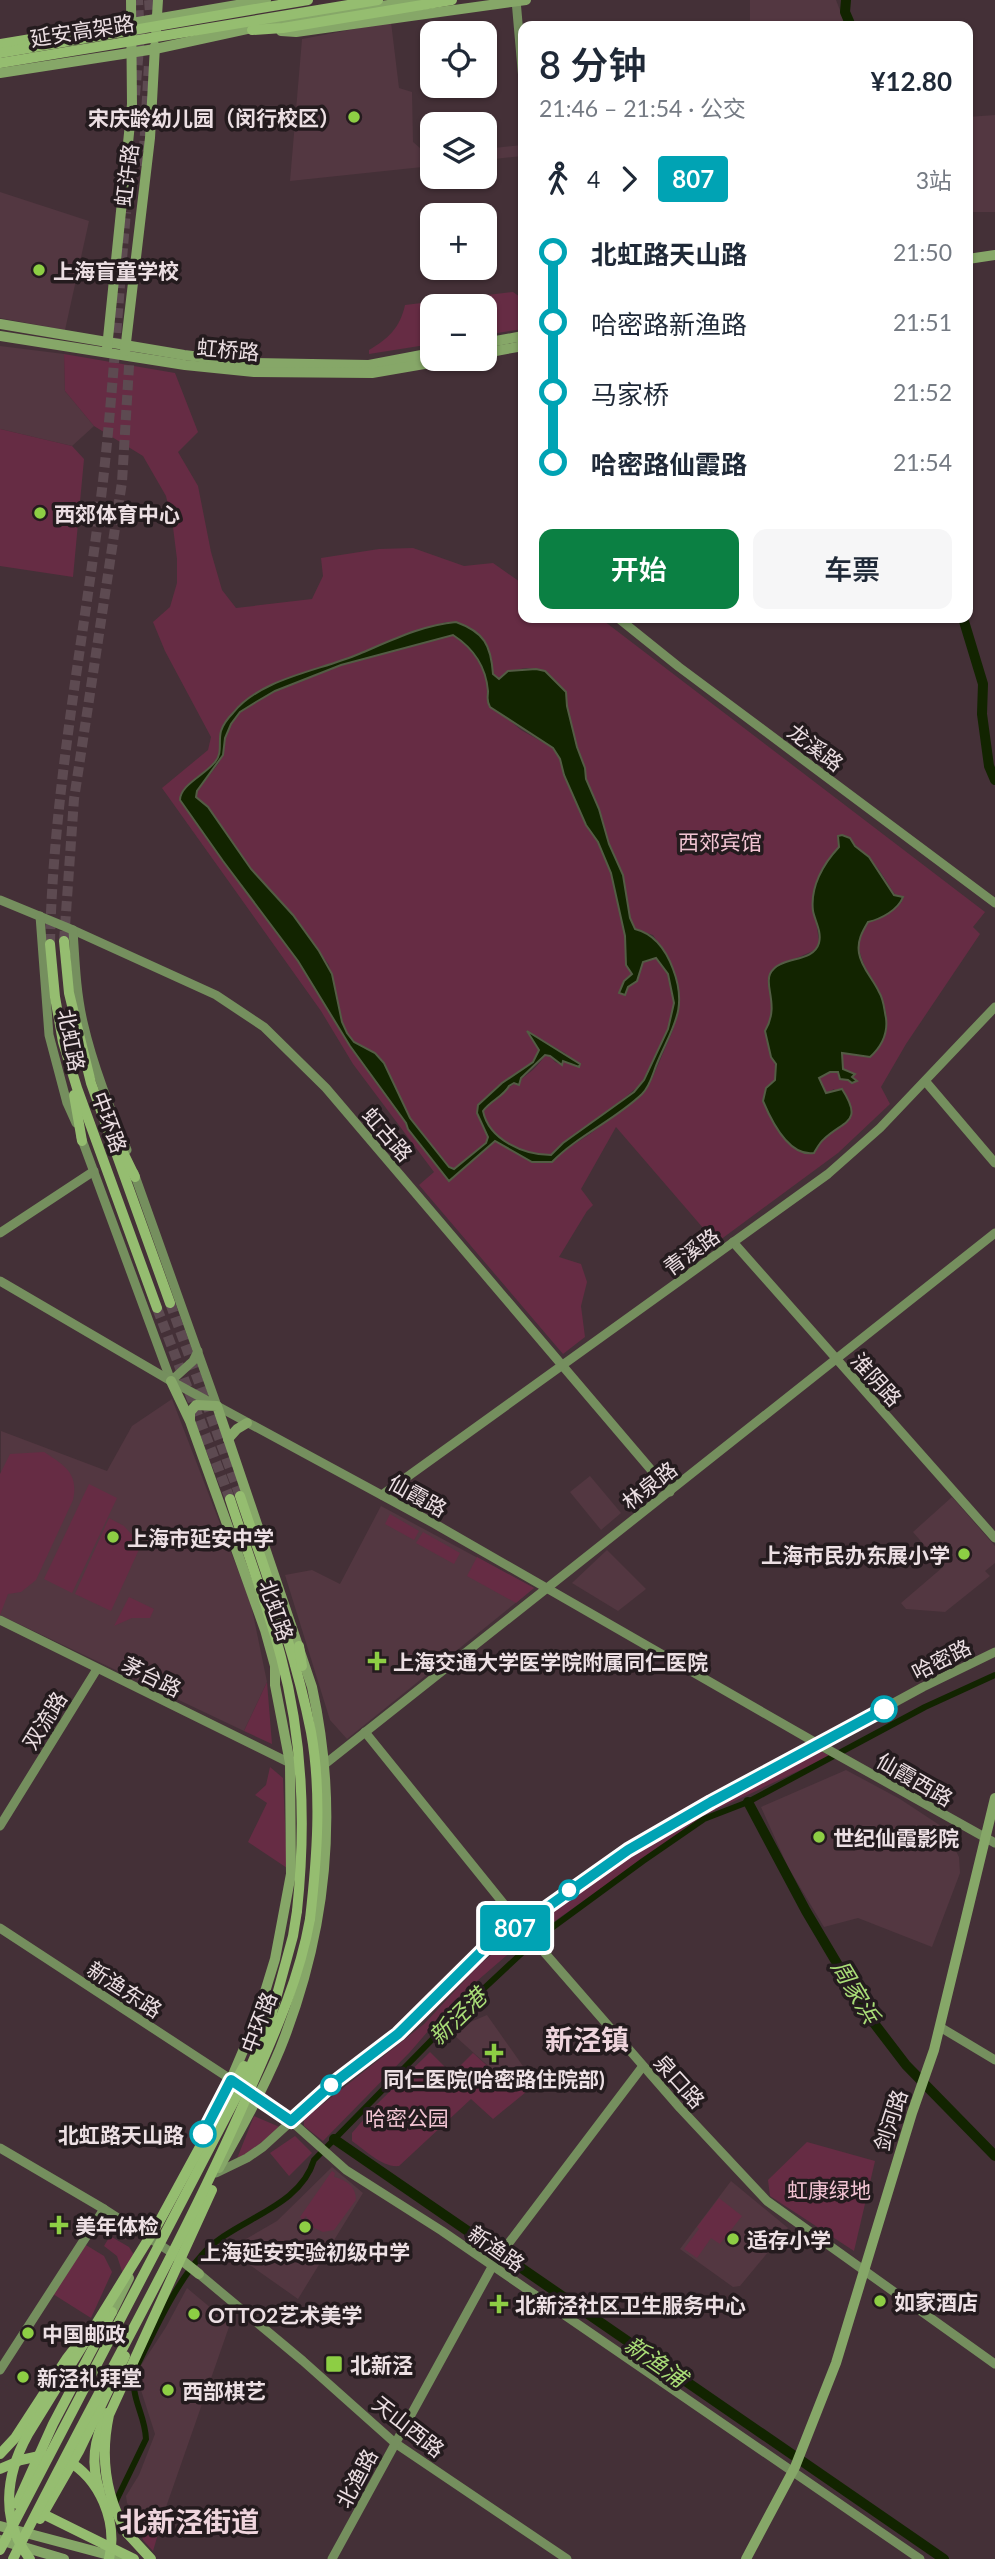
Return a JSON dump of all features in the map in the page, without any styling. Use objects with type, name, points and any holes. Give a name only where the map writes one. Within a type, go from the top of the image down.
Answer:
[{"type":"highway","name":"延安高架路","points":[[0,47],[308,0]]},
{"type":"highway","name":"延安高架路","points":[[0,63],[378,0]]},
{"type":"highway","points":[[252,30],[283,28],[452,0]]},
{"type":"highway","points":[[0,47],[67,33]]},
{"type":"highway","name":"中环路","points":[[64,941],[69,993],[78,1038],[94,1093],[170,1303]]},
{"type":"highway","name":"中环路","points":[[50,944],[55,997],[66,1051],[157,1308]]},
{"type":"highway","points":[[66,1051],[82,1141]]},
{"type":"highway","points":[[94,1093],[135,1177]]},
{"type":"highway","name":"中环路","points":[[2,2545],[243,2084],[269,2024],[293,1936],[302,1870],[302,1794],[297,1740],[281,1657],[235,1497],[293,1655],[311,1734],[317,1794],[316,1871],[306,1946],[277,2032],[222,2157],[13,2559]]},
{"type":"highway","points":[[299,1646],[311,1734]]},
{"type":"highway","points":[[2,2545],[53,2424],[108,2312],[242,2071],[293,1936]]},
{"type":"highway","points":[[109,2559],[111,2532],[94,2475],[94,2450],[103,2422],[212,2190],[222,2157]]},
{"type":"highway","points":[[13,2559],[27,2541],[79,2451],[159,2284]]},
{"type":"highway","points":[[0,2454],[15,2438],[67,2358],[108,2312]]},
{"type":"highway","points":[[30,2559],[13,2539],[6,2525],[4,2495],[9,2470],[28,2434],[108,2312]]},
{"type":"highway","points":[[115,2397],[105,2430],[104,2469],[107,2483],[121,2522],[151,2559]]},
{"type":"highway","points":[[0,2469],[35,2456],[56,2456],[78,2466],[89,2476],[104,2504]]},
{"type":"highway","points":[[0,2501],[43,2514],[134,2559]]},
{"type":"highway","points":[[0,2525],[30,2521],[47,2524],[124,2559]]},
{"type":"main road","name":"虹许路","points":[[108,347],[128,163],[133,53],[131,0]]},
{"type":"main road","name":"虹许路","points":[[125,349],[150,138],[158,0]]},
{"type":"main road","points":[[0,47],[67,33],[266,0]]},
{"type":"main road","points":[[0,74],[133,53],[252,30],[270,24],[419,0]]},
{"type":"main road","points":[[252,30],[296,32],[520,0]]},
{"type":"main road","points":[[973,260],[995,255]]},
{"type":"main road","points":[[973,261],[995,261]]},
{"type":"main road","name":"虹桥路","points":[[0,324],[108,347]]},
{"type":"main road","name":"虹桥路","points":[[0,335],[263,363],[369,365],[420,355]]},
{"type":"main road","points":[[497,341],[518,337]]},
{"type":"main road","points":[[497,351],[518,347]]},
{"type":"main road","name":"虹桥路","points":[[125,349],[185,365],[254,372],[372,373],[420,365]]},
{"type":"main road","name":"北虹路","points":[[108,2312],[150,2238],[231,2080],[257,2018],[275,1959],[291,1874],[290,1763],[275,1685],[275,1666],[265,1630],[188,1417],[171,1381]]},
{"type":"main road","points":[[188,1417],[197,1405],[217,1406]]},
{"type":"main road","name":"北虹路","points":[[159,2284],[257,2097],[294,2013],[316,1929],[324,1881],[327,1837],[325,1765],[319,1720],[299,1646],[217,1406]]},
{"type":"main road","points":[[228,1439],[247,1423]]},
{"type":"main road","name":"剑河路","points":[[746,2559],[803,2451],[836,2363],[912,2113],[934,2050],[995,1798]]},
{"type":"main road","name":"天山西路","points":[[174,2254],[199,2274]]},
{"type":"main road","points":[[0,2525],[124,2559]]},
{"type":"main road","points":[[2,2545],[64,2559]]},
{"type":"street","points":[[520,0],[521,21]]},
{"type":"street","name":"龙溪路","points":[[624,623],[995,903]]},
{"type":"street","name":"虹古路","points":[[0,900],[185,979],[242,1011],[280,1042],[326,1088],[670,1492]]},
{"type":"street","name":"北虹路","points":[[40,916],[49,1035],[67,1103],[171,1381]]},
{"type":"street","name":"北虹路","points":[[74,930],[82,1019],[98,1076],[217,1406]]},
{"type":"street","name":"青溪路","points":[[382,1495],[847,1158],[926,1082],[995,1007]]},
{"type":"street","points":[[926,1082],[995,1163]]},
{"type":"street","points":[[0,1233],[94,1171]]},
{"type":"street","name":"林泉路","points":[[325,1765],[995,1233]]},
{"type":"street","name":"淮阴路","points":[[733,1242],[995,1538]]},
{"type":"street","name":"仙霞路","points":[[0,1281],[171,1381],[382,1495],[818,1744]]},
{"type":"street","points":[[171,1381],[186,1370],[198,1351]]},
{"type":"street","name":"茅台路","points":[[0,1620],[290,1763]]},
{"type":"street","name":"哈密路","points":[[216,2173],[247,2158],[283,2131],[331,2085],[398,2034],[496,1937],[523,1927],[628,1850],[711,1802],[995,1652]]},
{"type":"street","name":"双流路","points":[[0,1826],[97,1669]]},
{"type":"street","name":"泉口路","points":[[365,1732],[523,1927],[643,2066],[768,2201],[995,2364]]},
{"type":"street","name":"仙霞西路","points":[[818,1744],[995,1843]]},
{"type":"street","name":"新渔东路","points":[[0,1928],[231,2080]]},
{"type":"street","points":[[940,2027],[995,2060]]},
{"type":"street","name":"北渔路","points":[[332,2559],[494,2263],[643,2066]]},
{"type":"street","name":"新渔路","points":[[231,2080],[291,2121],[362,2182],[494,2263],[920,2559]]},
{"type":"street","points":[[0,2148],[174,2254]]},
{"type":"street","points":[[0,2370],[104,2209]]},
{"type":"street","name":"天山西路","points":[[199,2274],[395,2443],[567,2559]]},
{"type":"shaded area","points":[[750,0],[836,0],[844,21],[750,21]]},
{"type":"shaded area","name":"宋庆龄幼儿园（闵行校区）","points":[[391,22],[399,88],[412,92],[413,142],[420,148],[420,167],[290,181],[302,39]]},
{"type":"shaded area","points":[[995,115],[995,212],[973,212],[973,117]]},
{"type":"shaded area","points":[[518,145],[518,157],[497,159],[497,148]]},
{"type":"shaded area","name":"上海盲童学校","points":[[0,192],[89,221],[65,330],[0,318]]},
{"type":"shaded area","points":[[0,346],[64,354],[65,391],[94,426],[72,446],[0,429]]},
{"type":"shaded area","points":[[456,622],[473,630],[484,641],[488,647],[493,674],[499,679],[508,671],[536,669],[545,671],[566,692],[567,706],[586,779],[623,875],[630,918],[635,929],[654,939],[667,955],[677,983],[679,1006],[650,1083],[642,1094],[620,1112],[552,1162],[532,1162],[495,1141],[449,1181],[408,1129],[350,1046],[298,961],[180,800],[188,785],[217,759],[221,731],[228,719],[259,691],[406,634]],"holes":[[[453,635],[481,666],[487,682],[490,707],[553,748],[560,759],[564,775],[586,825],[598,842],[611,873],[625,936],[626,965],[632,974],[624,981],[619,993],[625,995],[628,987],[637,981],[643,962],[656,958],[668,974],[674,1003],[668,1029],[644,1080],[634,1092],[563,1143],[551,1155],[530,1152],[509,1144],[492,1130],[483,1111],[509,1086],[514,1083],[519,1085],[521,1078],[545,1055],[562,1065],[563,1061],[579,1067],[580,1064],[527,1031],[539,1050],[533,1062],[502,1083],[478,1105],[477,1113],[488,1137],[486,1143],[454,1169],[449,1167],[410,1118],[384,1063],[375,1053],[354,1042],[347,1033],[342,1022],[332,974],[319,951],[293,915],[251,869],[208,807],[196,797],[197,791],[223,755],[225,738],[231,724],[240,712],[256,702],[275,691],[341,665]]]},
{"type":"shaded area","points":[[838,836],[850,838],[855,846],[869,857],[894,895],[903,897],[888,913],[868,922],[859,944],[862,963],[883,1001],[886,1029],[883,1039],[870,1057],[842,1053],[843,1069],[855,1074],[852,1077],[857,1081],[852,1083],[840,1079],[838,1072],[830,1072],[819,1078],[826,1093],[842,1089],[851,1108],[851,1115],[849,1120],[823,1140],[814,1153],[805,1153],[782,1136],[763,1101],[766,1088],[775,1080],[776,1064],[771,1057],[765,1031],[772,1005],[769,979],[774,968],[816,950],[820,939],[813,911],[814,893],[823,868],[839,847]]},
{"type":"shaded area","name":"上海市延安中学","points":[[172,1399],[251,1604],[267,1682],[244,1731],[0,1615],[1,1431],[107,1471],[132,1426]]},
{"type":"shaded area","points":[[590,1476],[621,1513],[601,1530],[570,1492]]},
{"type":"shaded area","name":"上海市民办东展小学","points":[[952,1497],[995,1546],[995,1563],[985,1571],[990,1576],[945,1612],[906,1609],[901,1603],[943,1567],[913,1532]]},
{"type":"shaded area","name":"上海交通大学医学院附属同仁医院","points":[[381,1506],[534,1588],[347,1739],[330,1720],[285,1575],[312,1570],[340,1584]]},
{"type":"shaded area","points":[[607,1550],[646,1589],[618,1611],[572,1583]]},
{"type":"shaded area","points":[[846,1770],[900,1799],[944,1828],[959,1857],[960,1873],[932,1947],[858,1918],[824,1927],[788,1867],[761,1807]]},
{"type":"shaded area","name":"同仁医院(哈密路住院部)","points":[[487,2015],[525,2069],[507,2083],[455,2036],[468,2023]]},
{"type":"shaded area","name":"上海延安实验初级中学","points":[[332,2167],[363,2193],[298,2299],[247,2263],[232,2247],[277,2221]]},
{"type":"shaded area","name":"适存小学","points":[[731,2181],[788,2228],[740,2286],[733,2287],[680,2249]]},
{"type":"shaded area","points":[[187,2288],[230,2324],[159,2534],[148,2527],[127,2503],[126,2496],[139,2475],[155,2434],[140,2387],[140,2367]]},
{"type":"green space","points":[[513,292],[518,296],[518,330],[497,333],[496,294]]},
{"type":"green space","points":[[420,303],[420,346],[369,354],[369,350],[387,337],[403,313],[405,305]]},
{"type":"green space","name":"西郊宾馆","points":[[64,354],[175,373],[198,432],[178,452],[198,486],[211,552],[222,590],[236,608],[312,599],[323,576],[321,558],[379,549],[413,548],[464,566],[493,563],[518,580],[518,623],[607,623],[985,912],[973,927],[980,934],[906,1044],[881,1087],[890,1104],[838,1153],[716,1243],[616,1127],[581,1189],[593,1205],[559,1257],[581,1264],[587,1282],[581,1306],[585,1337],[563,1354],[419,1185],[434,1172],[353,1064],[321,1011],[162,788],[208,750],[211,737],[165,651],[153,622],[170,607],[177,583],[173,527],[166,496],[143,456],[94,426],[65,391]],"holes":[[[446,622],[467,629],[482,638],[486,644],[493,674],[499,679],[508,671],[526,668],[545,671],[566,692],[567,706],[586,779],[623,875],[630,918],[635,929],[653,935],[670,961],[679,989],[679,1007],[673,1030],[652,1079],[641,1095],[590,1134],[562,1152],[552,1162],[495,1141],[449,1181],[350,1046],[298,960],[223,861],[181,800],[181,795],[188,785],[216,760],[221,732],[229,718],[257,693],[290,678],[423,629]],[[850,838],[873,862],[902,902],[872,919],[860,937],[860,952],[883,1002],[887,1020],[884,1038],[870,1057],[842,1053],[843,1069],[856,1080],[840,1079],[838,1072],[830,1072],[819,1078],[826,1093],[834,1089],[850,1119],[822,1140],[818,1148],[810,1154],[802,1152],[787,1141],[775,1126],[763,1101],[775,1080],[776,1069],[765,1031],[773,1013],[768,979],[774,968],[815,950],[819,942],[813,900],[817,880],[832,854]]]},
{"type":"green space","name":"西郊体育中心","points":[[0,429],[72,446],[84,459],[73,577],[0,566]]},
{"type":"green space","points":[[453,635],[468,648],[480,664],[488,691],[487,701],[521,730],[553,748],[560,759],[564,775],[586,825],[598,842],[611,873],[625,936],[625,952],[632,974],[628,987],[637,981],[643,962],[656,958],[668,974],[674,1003],[668,1029],[641,1084],[551,1155],[530,1152],[509,1144],[492,1130],[483,1111],[497,1096],[532,1071],[545,1055],[562,1065],[563,1061],[575,1066],[565,1053],[527,1032],[539,1050],[533,1062],[502,1083],[478,1105],[480,1122],[488,1137],[486,1143],[454,1169],[449,1167],[410,1118],[384,1063],[375,1053],[354,1042],[347,1033],[329,965],[293,915],[251,869],[208,807],[196,797],[197,791],[219,763],[225,738],[240,712],[275,691],[341,665]]},
{"type":"green space","points":[[44,1452],[64,1466],[72,1476],[73,1500],[36,1580],[21,1592],[8,1594],[0,1615],[0,1474],[10,1454]]},
{"type":"green space","points":[[89,1484],[117,1498],[72,1593],[44,1579]]},
{"type":"green space","points":[[390,1514],[419,1531],[414,1540],[385,1524]]},
{"type":"green space","points":[[109,1518],[124,1526],[141,1545],[111,1611],[75,1594]]},
{"type":"green space","points":[[423,1532],[460,1553],[454,1564],[416,1543]]},
{"type":"green space","points":[[477,1557],[534,1588],[516,1603],[467,1576]]},
{"type":"green space","points":[[129,1597],[154,1609],[150,1618],[132,1618],[114,1626]]},
{"type":"green space","points":[[267,1682],[272,1744],[244,1731]]},
{"type":"green space","points":[[817,1749],[830,1756],[705,1815],[535,1935],[528,1926],[618,1862],[690,1818]]},
{"type":"green space","points":[[270,1767],[283,1778],[287,1868],[248,1842],[267,1803],[255,1795],[266,1785]]},
{"type":"green space","points":[[514,1937],[522,1942],[455,2000],[410,2052],[323,2141],[304,2126],[304,2119],[424,2024],[480,1964]]},
{"type":"green space","name":"哈密公园","points":[[430,2052],[452,2074],[473,2053],[510,2086],[518,2079],[526,2092],[493,2119],[471,2099],[399,2166],[387,2164],[374,2158],[352,2141],[352,2133],[376,2105]]},
{"type":"green space","points":[[254,2116],[282,2128],[236,2161]]},
{"type":"green space","points":[[295,2136],[312,2153],[289,2176],[270,2153]]},
{"type":"green space","name":"虹康绿地","points":[[807,2142],[875,2161],[854,2251],[770,2196],[768,2180]]},
{"type":"green space","points":[[332,2171],[335,2173],[334,2177],[352,2187],[356,2200],[334,2230],[323,2232],[312,2227],[306,2216],[303,2220],[300,2217]]},
{"type":"green space","points":[[719,2198],[742,2216],[720,2244],[711,2238],[697,2258],[684,2249]]},
{"type":"green space","points":[[110,2236],[129,2247],[134,2255],[123,2274],[117,2256],[104,2246]]},
{"type":"green space","points":[[86,2245],[104,2256],[112,2272],[91,2318],[53,2294]]},
{"type":"green space","points":[[126,2505],[148,2529],[158,2534],[153,2551],[124,2508]]},
{"type":"waterway","points":[[846,0],[845,12],[849,21]]},
{"type":"waterway","points":[[965,623],[983,684],[982,714],[989,766],[995,780]]},
{"type":"waterway","name":"新泾港","points":[[115,2503],[146,2439],[135,2396],[136,2368],[165,2310],[191,2268],[214,2243],[280,2203],[294,2191],[306,2177],[314,2160],[463,2008],[538,1938],[704,1819],[748,1802],[925,1707],[995,1675]]},
{"type":"waterway","name":"周家浜","points":[[748,1802],[806,1911],[867,2014],[906,2065],[995,2156]]},
{"type":"waterway","name":"新渔浦","points":[[334,2139],[944,2559]]},
{"type":"tunnel","points":[[135,95],[140,37],[138,0]]},
{"type":"tunnel","points":[[149,0],[151,26]]},
{"type":"tunnel","points":[[143,166],[149,63]]},
{"type":"tunnel","points":[[50,944],[52,886],[63,770],[103,481],[126,212]]},
{"type":"tunnel","points":[[64,941],[74,799],[122,482],[130,350]]},
{"type":"tunnel","points":[[170,1303],[240,1496]]},
{"type":"tunnel","points":[[157,1308],[230,1499]]},
{"type":"bus line","name":"807","points":[[203,2134],[231,2080],[291,2121],[331,2085],[398,2034],[496,1937],[522,1925],[628,1850],[884,1709]]},
{"type":"place","name":"宋庆龄幼儿园（闵行校区）","points":[[354,117]]},
{"type":"place","name":"上海盲童学校","points":[[39,270]]},
{"type":"place","name":"西郊体育中心","points":[[40,513]]},
{"type":"place","name":"上海市延安中学","points":[[113,1537]]},
{"type":"place","name":"上海市民办东展小学","points":[[964,1554]]},
{"type":"place","name":"上海交通大学医学院附属同仁医院","points":[[377,1661]]},
{"type":"place","name":"世纪仙霞影院","points":[[819,1837]]},
{"type":"place","name":"同仁医院(哈密路住院部)","points":[[494,2053]]},
{"type":"place","name":"北虹路天山路","points":[[203,2134]]},
{"type":"place","name":"美年体检","points":[[59,2225]]},
{"type":"place","name":"上海延安实验初级中学","points":[[305,2227]]},
{"type":"place","name":"适存小学","points":[[733,2239]]},
{"type":"place","name":"如家酒店","points":[[880,2301]]},
{"type":"place","name":"北新泾社区卫生服务中心","points":[[499,2304]]},
{"type":"place","name":"OTTO2艺术美学","points":[[194,2314]]},
{"type":"place","name":"中国邮政","points":[[28,2333]]},
{"type":"place","name":"北新泾","points":[[334,2364]]},
{"type":"place","name":"新泾礼拜堂","points":[[23,2377]]},
{"type":"place","name":"西部棋艺","points":[[168,2390]]},
{"type":"district","name":"新泾镇","points":[[587,2039]]},
{"type":"district","name":"北新泾街道","points":[[189,2521]]}]
